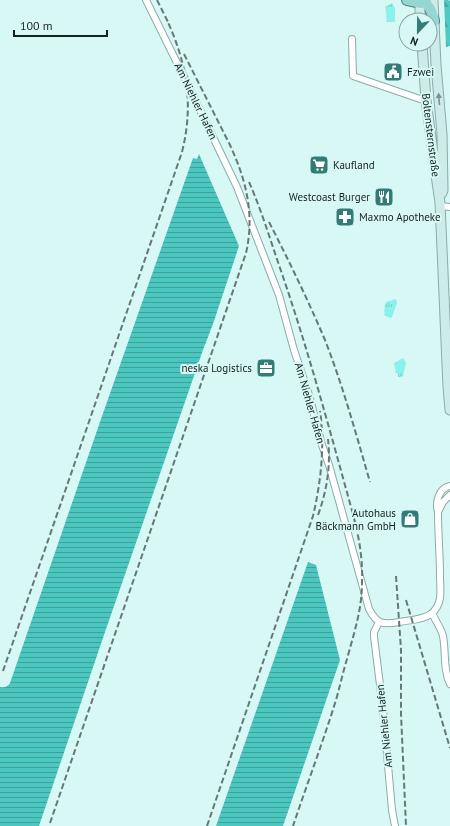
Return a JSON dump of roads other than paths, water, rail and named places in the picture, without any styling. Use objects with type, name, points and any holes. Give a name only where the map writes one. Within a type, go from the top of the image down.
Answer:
[{"type":"main road","points":[[407,0],[424,1],[432,12]]},
{"type":"main road","points":[[422,12],[424,1]]},
{"type":"main road","name":"Boltensternstraße","points":[[423,52],[426,100],[436,174],[444,205]]},
{"type":"main road","name":"Boltensternstraße","points":[[435,52],[442,134],[448,387],[450,410]]},
{"type":"street","name":"Am Niehler Hafen","points":[[146,0],[237,187],[279,295],[294,350],[309,395],[369,609],[379,622],[374,632],[374,637],[383,709],[392,810],[395,826]]},
{"type":"street","points":[[352,39],[353,76],[426,100]]},
{"type":"street","points":[[379,622],[386,624],[423,618],[432,613],[438,605],[440,598],[440,557],[437,500],[442,490],[450,486]]},
{"type":"street","points":[[438,512],[443,502],[450,494]]},
{"type":"street","points":[[432,613],[443,635],[446,669],[450,684]]},
{"type":"railway","points":[[157,0],[169,24]]},
{"type":"railway","points":[[3,671],[182,152],[188,117],[188,100],[179,51],[166,18]]},
{"type":"railway","points":[[184,54],[231,147]]},
{"type":"railway","points":[[50,823],[246,253],[250,224],[247,197],[240,170],[229,143]]},
{"type":"railway","points":[[249,182],[258,203],[309,357],[354,516],[360,544],[362,563],[361,602],[355,631],[326,732],[293,826]]},
{"type":"railway","points":[[269,222],[312,310],[332,357],[370,482]]},
{"type":"railway","points":[[207,826],[313,516],[318,490],[322,450],[320,411]]},
{"type":"railway","points":[[318,515],[324,497],[328,477],[328,439]]},
{"type":"railway","points":[[396,576],[401,650],[401,714],[406,826]]},
{"type":"railway","points":[[406,600],[450,748]]},
{"type":"place","name":"Fzwei","points":[[393,72]]},
{"type":"place","name":"Kaufland","points":[[319,165]]},
{"type":"place","name":"Westcoast Burger","points":[[384,197]]},
{"type":"place","name":"Maxmo Apotheke","points":[[345,217]]},
{"type":"place","name":"neska Logistics","points":[[266,368]]},
{"type":"place","name":"Autohaus Bäckmann GmbH","points":[[410,519]]}]
